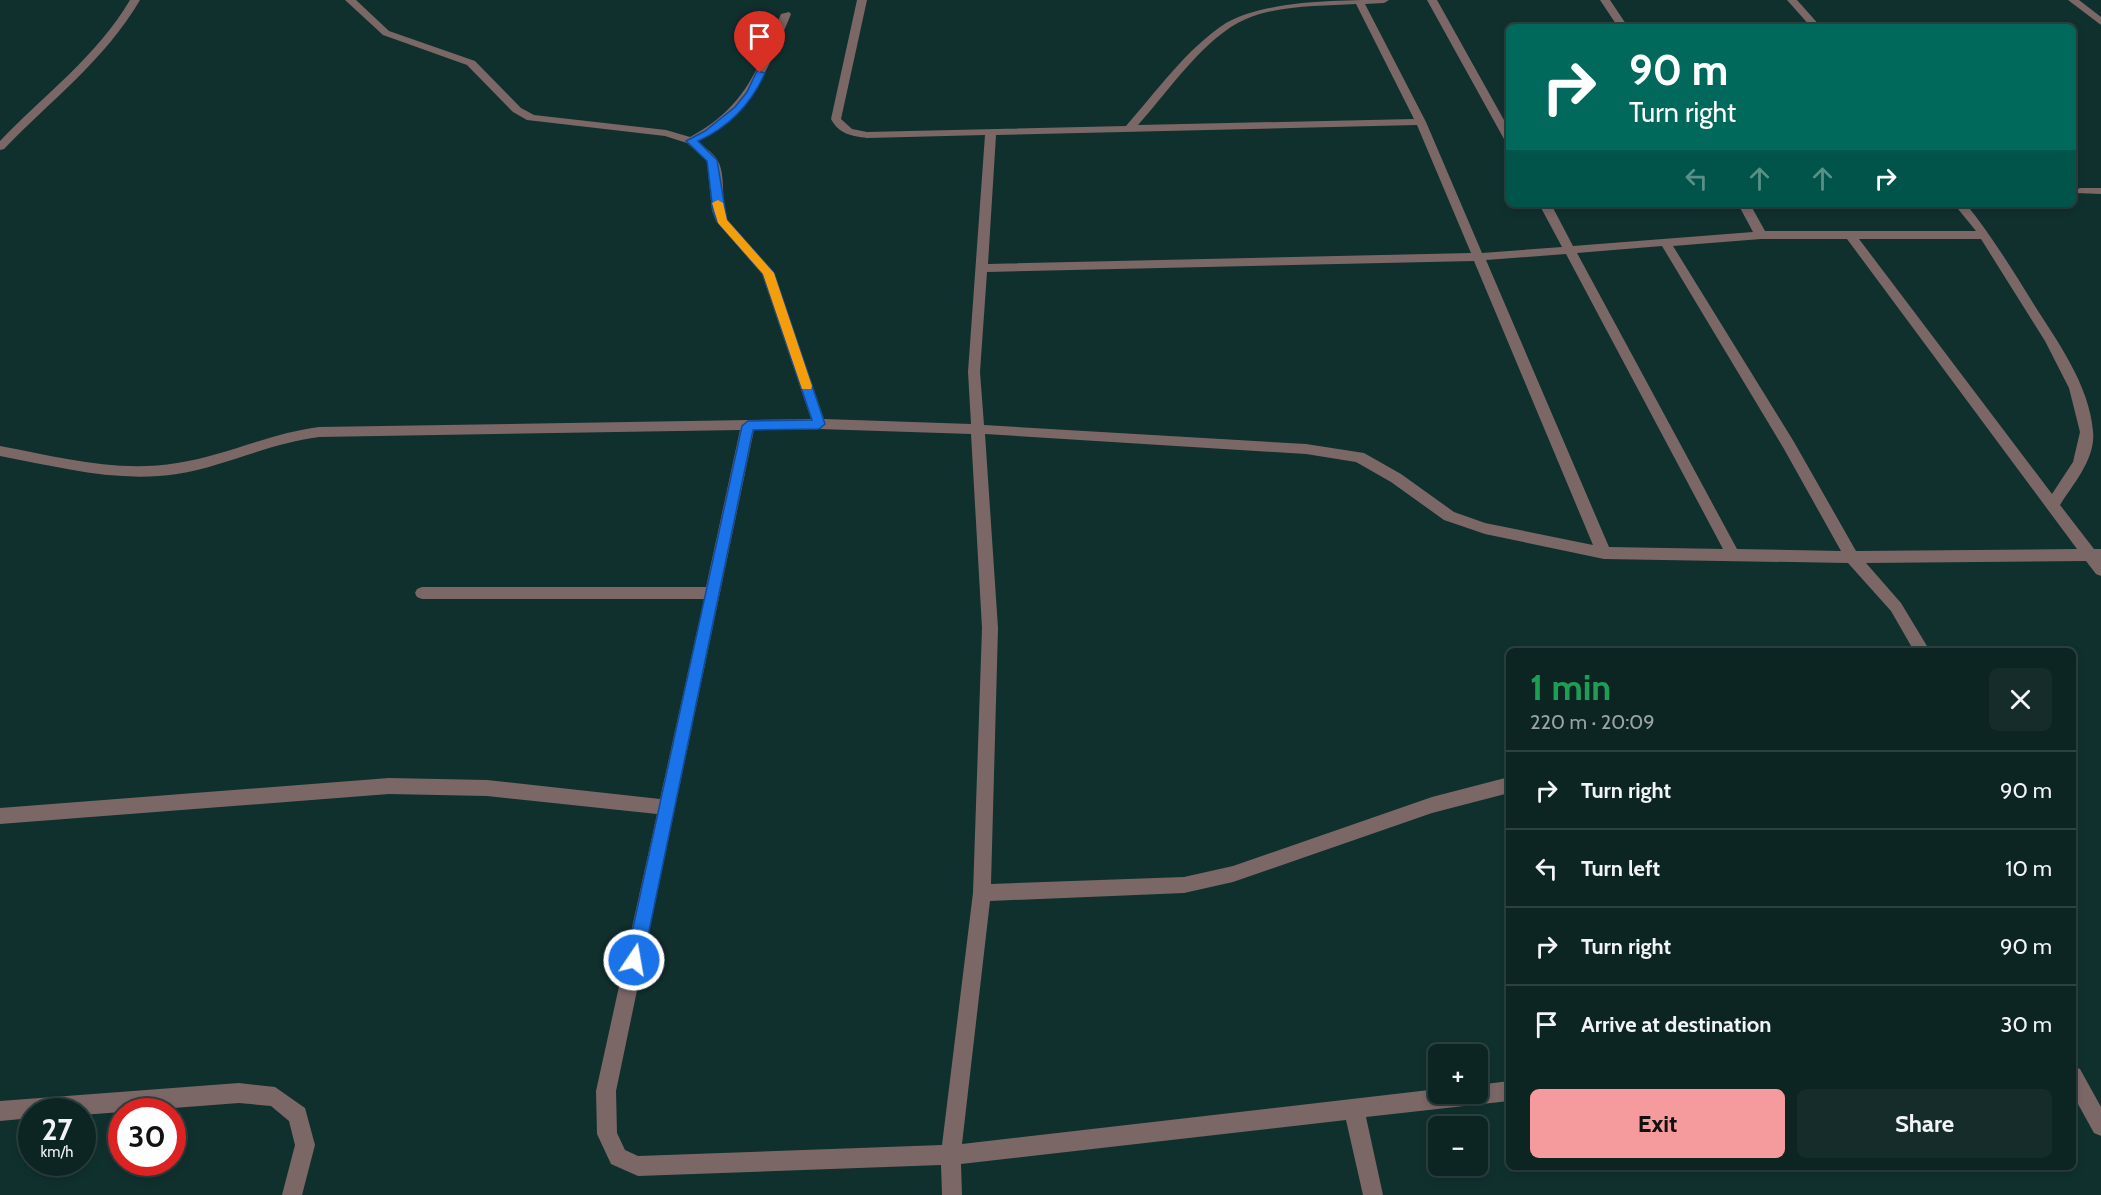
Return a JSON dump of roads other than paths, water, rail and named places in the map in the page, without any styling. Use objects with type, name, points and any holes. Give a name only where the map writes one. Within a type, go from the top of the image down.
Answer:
[{"type":"street","points":[[0,147],[23,121],[92,60],[108,41],[135,0]]},
{"type":"street","points":[[350,0],[386,33],[471,63],[517,110],[531,118],[666,134],[691,141],[712,160],[715,170],[718,211],[722,221],[768,273],[819,424]]},
{"type":"street","points":[[862,0],[836,118],[839,127],[850,133],[867,135],[991,133],[1420,122]]},
{"type":"street","points":[[1129,129],[1219,30],[1241,17],[1266,9],[1384,0]]},
{"type":"street","points":[[1432,0],[1506,134]]},
{"type":"street","points":[[1605,0],[1621,24]]},
{"type":"street","points":[[1792,0],[1813,24]]},
{"type":"street","points":[[2073,0],[2101,22]]},
{"type":"street","points":[[1359,2],[1420,122],[1604,553]]},
{"type":"street","points":[[691,141],[709,133],[727,120],[751,92],[786,14]]},
{"type":"street","points":[[952,1195],[951,1155],[982,893],[990,628],[974,372],[991,133]]},
{"type":"street","points":[[2080,191],[2101,191]]},
{"type":"street","points":[[1547,207],[1733,555]]},
{"type":"street","points":[[1746,207],[1761,235]]},
{"type":"street","points":[[1962,207],[1985,235],[2051,341],[2076,388],[2087,432],[2080,463],[2053,504]]},
{"type":"street","points":[[981,268],[1478,257],[1761,235],[1985,235]]},
{"type":"street","points":[[1850,235],[2053,504],[2095,555],[2101,570]]},
{"type":"street","points":[[1666,243],[1789,446],[1852,557],[1896,607],[1920,648]]},
{"type":"street","points":[[0,451],[121,473],[160,471],[187,466],[296,434],[819,424],[976,429],[1306,449],[1359,457],[1396,478],[1449,516],[1495,531],[1604,553],[1852,557],[2095,555]]},
{"type":"street","points":[[748,426],[606,1091],[607,1134],[618,1157],[638,1166],[951,1155],[1506,1091]]},
{"type":"street","points":[[422,593],[712,593]]},
{"type":"street","points":[[0,816],[389,786],[487,788],[667,807]]},
{"type":"street","points":[[982,893],[1184,885],[1233,874],[1432,805],[1506,786]]},
{"type":"street","points":[[2076,1081],[2101,1126]]},
{"type":"street","points":[[0,1111],[239,1094],[275,1097],[298,1115],[306,1145],[292,1195]]},
{"type":"street","points":[[1354,1109],[1373,1195]]}]
